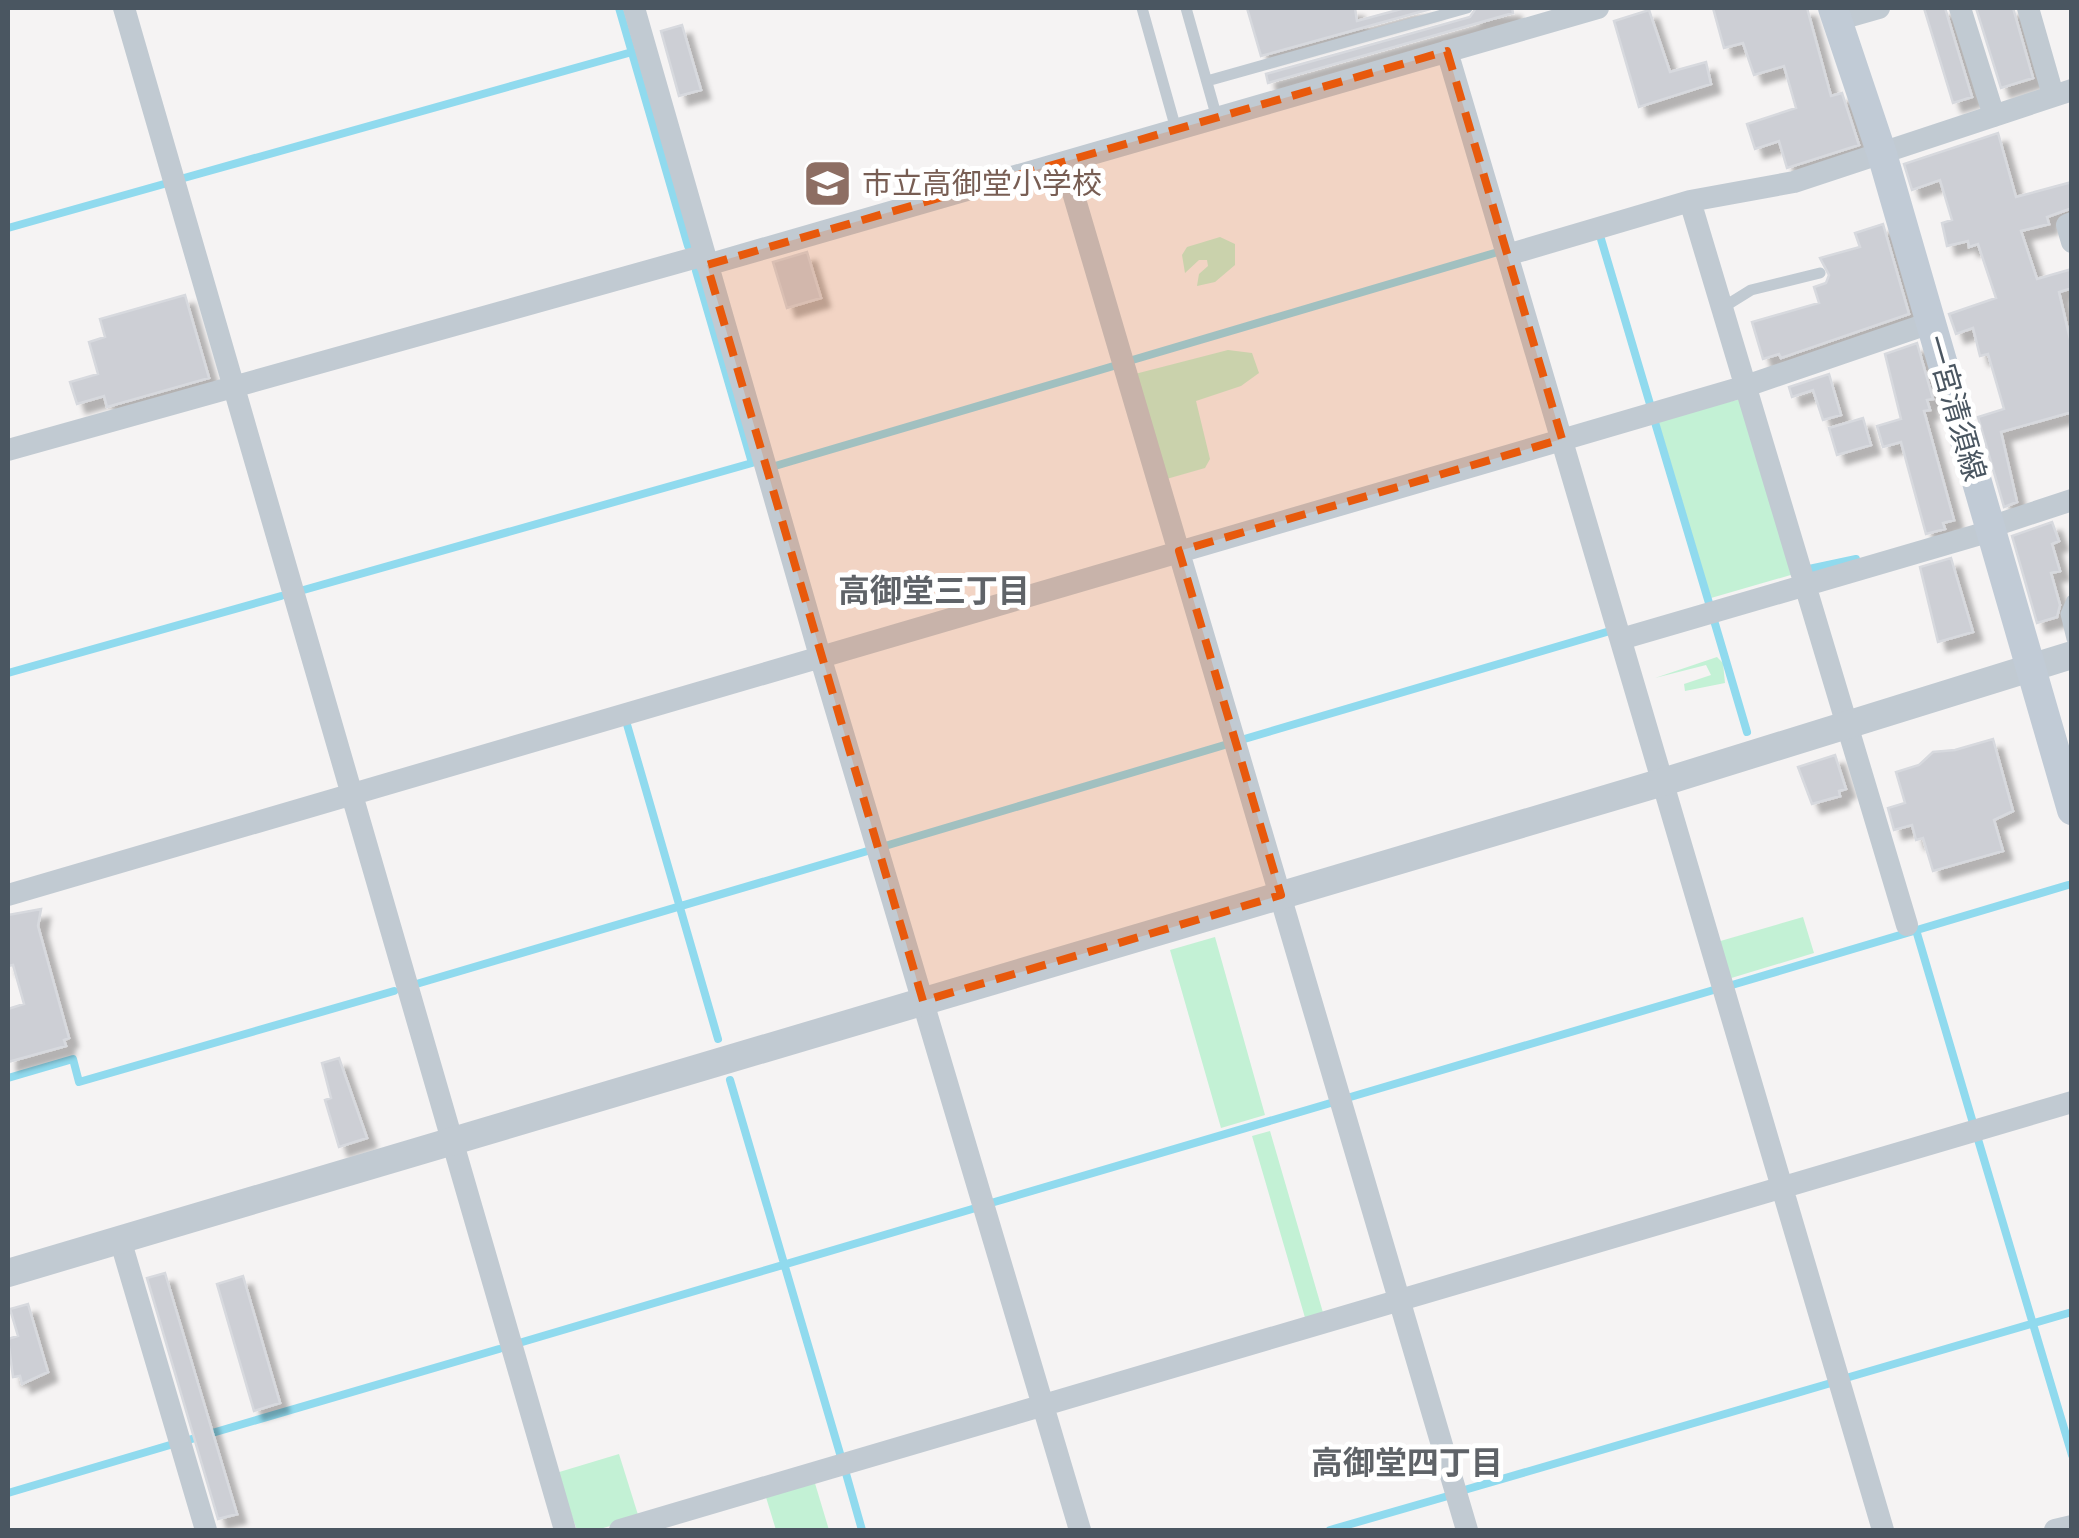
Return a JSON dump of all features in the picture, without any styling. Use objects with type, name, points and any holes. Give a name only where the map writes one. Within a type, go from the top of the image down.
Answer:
[{"type":"main road","name":"一宮清須線","points":[[1835,14],[1882,154],[2072,810]]},
{"type":"street","points":[[124,8],[230,387],[565,1530]]},
{"type":"street","points":[[634,8],[820,656],[1080,1530]]},
{"type":"street","points":[[8,450],[1064,162],[1598,8]]},
{"type":"street","points":[[1835,14],[1879,8]]},
{"type":"street","points":[[1960,8],[1994,116]]},
{"type":"street","points":[[1507,255],[1690,201],[1794,182],[2062,93],[2028,8]]},
{"type":"street","points":[[1447,51],[1883,1530]]},
{"type":"street","points":[[1064,162],[1466,1530]]},
{"type":"street","points":[[1690,201],[1907,925]]},
{"type":"street","points":[[2072,223],[2067,225],[2072,242]]},
{"type":"street","points":[[8,895],[1746,386],[1930,323]]},
{"type":"street","points":[[1620,639],[1990,529],[2072,500]]},
{"type":"street","points":[[8,1273],[1663,782],[2072,655]]},
{"type":"street","points":[[620,1530],[2072,1102]]},
{"type":"street","points":[[120,1239],[206,1530]]},
{"type":"street","points":[[2055,1530],[2072,1526]]},
{"type":"lane","points":[[1142,8],[1176,129]]},
{"type":"lane","points":[[1186,8],[1217,118]]},
{"type":"lane","points":[[1207,81],[1467,8]]},
{"type":"lane","points":[[1722,308],[1750,290],[1820,273]]},
{"type":"lane","points":[[2072,600],[2066,614],[2072,639]]},
{"type":"highlighted area","points":[[1447,51],[1562,439],[1179,551],[1281,895],[923,1001],[707,265]]},
{"type":"green space","points":[[1220,237],[1235,244],[1235,265],[1215,282],[1197,286],[1199,274],[1208,266],[1207,260],[1199,260],[1185,273],[1182,255],[1187,247]]},
{"type":"green space","points":[[1228,350],[1252,353],[1259,373],[1241,386],[1196,401],[1210,459],[1205,468],[1163,480],[1131,375]]},
{"type":"green space","points":[[1742,399],[1794,574],[1711,598],[1657,417]]},
{"type":"green space","points":[[1717,657],[1723,663],[1725,683],[1685,691],[1684,684],[1711,675],[1706,665],[1655,678]]},
{"type":"green space","points":[[1803,917],[1814,953],[1728,979],[1717,942]]},
{"type":"green space","points":[[1215,937],[1265,1115],[1221,1128],[1170,950]]},
{"type":"green space","points":[[1270,1131],[1324,1316],[1306,1321],[1252,1136]]},
{"type":"green space","points":[[619,1454],[639,1518],[596,1530],[577,1530],[556,1473]]},
{"type":"green space","points":[[814,1480],[829,1530],[776,1530],[765,1494]]},
{"type":"building","points":[[1247,8],[1355,8],[1357,21],[1405,8],[1434,8],[1261,56]]},
{"type":"building","points":[[1476,8],[1512,8],[1513,13],[1268,83],[1266,74],[1470,17]]},
{"type":"building","points":[[1713,8],[1807,8],[1831,96],[1842,93],[1859,145],[1787,168],[1779,141],[1755,149],[1747,124],[1796,108],[1784,66],[1754,75],[1743,43],[1724,48]]},
{"type":"building","points":[[1924,8],[1945,8],[1972,97],[1953,103]]},
{"type":"building","points":[[1976,8],[2013,8],[2033,78],[2001,88]]},
{"type":"building","points":[[1649,10],[1670,72],[1706,62],[1711,84],[1639,107],[1614,21]]},
{"type":"building","points":[[682,25],[701,90],[679,96],[661,31]]},
{"type":"building","points":[[1998,133],[2016,197],[2072,182],[2072,208],[2047,217],[2049,224],[2021,231],[2037,279],[2072,269],[2072,288],[2059,292],[2072,348],[2072,412],[2001,432],[2017,502],[2004,507],[1978,417],[2004,409],[1988,354],[1980,356],[1973,328],[1956,334],[1949,314],[1996,298],[1978,244],[1969,247],[1968,241],[1947,246],[1942,223],[1952,220],[1940,180],[1912,190],[1904,164]]},
{"type":"building","points":[[1883,224],[1909,314],[1781,358],[1779,354],[1763,359],[1752,322],[1819,303],[1814,287],[1826,283],[1829,275],[1820,258],[1860,247],[1855,233]]},
{"type":"building","points":[[807,252],[821,298],[787,308],[773,262]]},
{"type":"building","points":[[185,295],[209,378],[107,407],[104,396],[77,404],[70,382],[98,374],[89,342],[105,337],[100,319]]},
{"type":"building","points":[[1917,343],[1933,399],[1927,400],[1930,410],[1924,411],[1954,520],[1943,523],[1945,529],[1926,534],[1901,442],[1883,447],[1877,426],[1901,419],[1885,354]]},
{"type":"building","points":[[1829,374],[1841,415],[1823,420],[1813,390],[1792,397],[1789,387]]},
{"type":"building","points":[[1863,418],[1871,445],[1837,455],[1829,428]]},
{"type":"building","points":[[2052,522],[2059,541],[2052,544],[2060,571],[2051,573],[2060,605],[2057,617],[2037,623],[2012,536]]},
{"type":"building","points":[[1951,558],[1973,632],[1938,642],[1920,567]]},
{"type":"building","points":[[1993,739],[2013,811],[1994,820],[2003,851],[1933,871],[1923,838],[1916,840],[1912,825],[1894,830],[1888,808],[1905,803],[1896,772],[1919,765],[1933,752]]},
{"type":"building","points":[[1835,755],[1846,789],[1839,791],[1840,796],[1812,804],[1798,767]]},
{"type":"building","points":[[41,909],[38,926],[69,1038],[64,1040],[66,1046],[8,1062],[8,1009],[24,1004],[13,965],[8,966],[8,915]]},
{"type":"building","points":[[339,1058],[367,1138],[339,1147],[325,1100],[331,1098],[322,1063]]},
{"type":"building","points":[[165,1273],[237,1514],[218,1519],[147,1278]]},
{"type":"building","points":[[243,1276],[280,1403],[254,1411],[217,1284]]},
{"type":"building","points":[[28,1304],[48,1372],[22,1384],[20,1376],[13,1377],[8,1339],[18,1336],[10,1309]]},
{"type":"waterway","points":[[619,8],[688,246]]},
{"type":"waterway","points":[[184,178],[632,52]]},
{"type":"waterway","points":[[8,228],[164,184]]},
{"type":"waterway","points":[[1601,239],[1650,404]]},
{"type":"waterway","points":[[1129,361],[1498,252]]},
{"type":"waterway","points":[[300,591],[752,463],[696,271]]},
{"type":"waterway","points":[[775,466],[1117,365]]},
{"type":"waterway","points":[[1654,419],[1709,603]]},
{"type":"waterway","points":[[1809,569],[1856,559]]},
{"type":"waterway","points":[[8,673],[281,596]]},
{"type":"waterway","points":[[1713,617],[1747,732]]},
{"type":"waterway","points":[[1241,740],[1610,631]]},
{"type":"waterway","points":[[626,721],[718,1039]]},
{"type":"waterway","points":[[885,846],[1228,744]]},
{"type":"waterway","points":[[413,985],[871,850]]},
{"type":"waterway","points":[[1732,985],[2068,885]]},
{"type":"waterway","points":[[1916,930],[1973,1123]]},
{"type":"waterway","points":[[1347,1098],[1717,989]]},
{"type":"waterway","points":[[8,1078],[73,1059],[79,1082],[394,991]]},
{"type":"waterway","points":[[730,1080],[841,1457]]},
{"type":"waterway","points":[[991,1203],[1334,1102]]},
{"type":"waterway","points":[[1977,1136],[2072,1455]]},
{"type":"waterway","points":[[519,1343],[979,1207]]},
{"type":"waterway","points":[[1846,1378],[2072,1312]]},
{"type":"waterway","points":[[185,1441],[499,1349]]},
{"type":"waterway","points":[[1461,1491],[1831,1383]]},
{"type":"waterway","points":[[8,1493],[170,1445]]},
{"type":"waterway","points":[[845,1470],[862,1530]]},
{"type":"waterway","points":[[1330,1530],[1448,1496]]},
{"type":"place","name":"市立高御堂小学校","points":[[827,184]]},
{"type":"district","name":"高御堂三丁目","points":[[934,591]]},
{"type":"district","name":"高御堂四丁目","points":[[1407,1463]]}]
